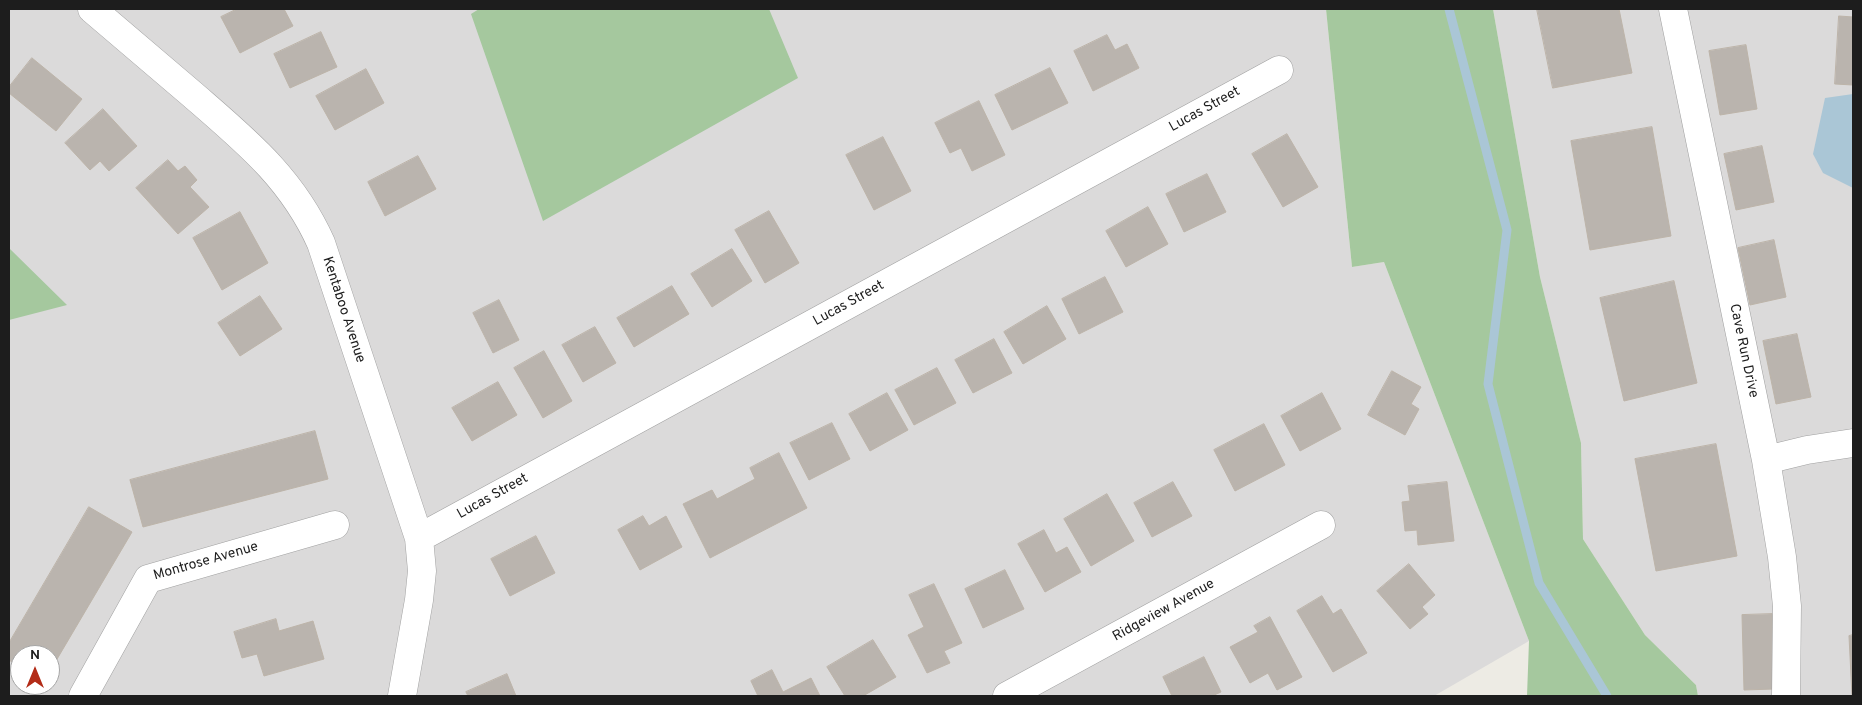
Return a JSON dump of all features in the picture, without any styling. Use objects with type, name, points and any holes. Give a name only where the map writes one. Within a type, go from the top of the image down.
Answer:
[{"type":"street","name":"Cave Run Drive","points":[[1673,9],[1766,460],[1782,557],[1787,606],[1786,696]]},
{"type":"street","name":"Kentaboo Avenue","points":[[108,13],[273,168],[310,218],[321,243],[419,538],[422,571],[419,600],[402,696]]},
{"type":"street","name":"Lucas Street","points":[[419,538],[1279,70]]},
{"type":"street","points":[[1766,460],[1807,450],[1853,443]]},
{"type":"street","name":"Montrose Avenue","points":[[83,696],[148,579],[335,525]]},
{"type":"street","name":"Ridgeview Avenue","points":[[1008,696],[1321,525]]},
{"type":"shaded area","points":[[9,9],[1326,9],[1352,267],[1384,262],[1529,641],[1434,696],[9,696]]},
{"type":"shaded area","points":[[1493,9],[1853,9],[1853,696],[1698,696],[1696,685],[1645,635],[1583,539],[1581,443],[1540,277]]},
{"type":"green space","points":[[479,9],[769,9],[798,78],[543,221],[471,14]]},
{"type":"green space","points":[[1326,9],[1493,9],[1540,277],[1581,443],[1583,539],[1645,635],[1696,685],[1698,696],[1527,696],[1529,641],[1384,262],[1352,267]]},
{"type":"green space","points":[[10,249],[67,305],[9,320]]},
{"type":"water","points":[[1853,94],[1853,188],[1823,173],[1813,154],[1825,98]]},
{"type":"building","points":[[237,9],[284,9],[293,26],[240,53],[221,17]]},
{"type":"building","points":[[1537,9],[1619,9],[1632,73],[1553,88]]},
{"type":"building","points":[[1839,16],[1853,17],[1853,85],[1835,84]]},
{"type":"building","points":[[321,32],[337,67],[290,88],[274,54]]},
{"type":"building","points":[[1107,35],[1115,50],[1127,44],[1139,68],[1093,91],[1074,51]]},
{"type":"building","points":[[1746,45],[1757,109],[1720,115],[1709,51]]},
{"type":"building","points":[[32,58],[82,99],[56,131],[9,93],[9,87]]},
{"type":"building","points":[[1050,68],[1068,103],[1012,130],[995,95]]},
{"type":"building","points":[[366,69],[384,103],[335,130],[316,96]]},
{"type":"building","points":[[979,101],[1005,155],[972,171],[961,148],[950,153],[935,123]]},
{"type":"building","points":[[103,109],[137,146],[109,171],[100,161],[90,170],[65,143]]},
{"type":"building","points":[[1652,127],[1671,236],[1590,250],[1571,141]]},
{"type":"building","points":[[1287,134],[1318,187],[1283,207],[1252,154]]},
{"type":"building","points":[[883,137],[911,191],[874,210],[846,155]]},
{"type":"building","points":[[1762,146],[1774,202],[1736,210],[1724,154]]},
{"type":"building","points":[[418,156],[436,189],[385,216],[368,182]]},
{"type":"building","points":[[168,160],[178,171],[185,166],[197,180],[190,187],[209,207],[178,234],[136,188]]},
{"type":"building","points":[[1207,174],[1226,212],[1184,232],[1166,194]]},
{"type":"building","points":[[1148,207],[1168,244],[1126,267],[1106,231]]},
{"type":"building","points":[[769,211],[799,263],[765,283],[735,230]]},
{"type":"building","points":[[240,212],[268,263],[222,290],[193,238]]},
{"type":"building","points":[[1774,240],[1786,297],[1750,305],[1738,248]]},
{"type":"building","points":[[732,249],[752,281],[712,307],[691,274]]},
{"type":"building","points":[[1105,277],[1123,312],[1079,334],[1062,299]]},
{"type":"building","points":[[1674,281],[1697,383],[1624,401],[1600,298]]},
{"type":"building","points":[[672,286],[689,314],[634,347],[617,318]]},
{"type":"building","points":[[260,296],[282,329],[240,356],[218,323]]},
{"type":"building","points":[[499,300],[519,340],[493,353],[473,313]]},
{"type":"building","points":[[1047,306],[1066,339],[1023,364],[1004,332]]},
{"type":"building","points":[[595,327],[616,363],[583,382],[562,345]]},
{"type":"building","points":[[1797,334],[1811,397],[1776,404],[1763,341]]},
{"type":"building","points":[[994,339],[1012,373],[973,393],[955,360]]},
{"type":"building","points":[[544,351],[572,401],[543,418],[514,368]]},
{"type":"building","points":[[937,368],[956,403],[914,425],[895,390]]},
{"type":"building","points":[[1392,371],[1421,387],[1411,404],[1419,409],[1405,435],[1368,415]]},
{"type":"building","points":[[498,382],[517,415],[472,441],[452,408]]},
{"type":"building","points":[[887,393],[908,430],[870,451],[849,414]]},
{"type":"building","points":[[1322,393],[1341,429],[1300,451],[1281,416]]},
{"type":"building","points":[[832,423],[850,459],[809,480],[790,443]]},
{"type":"building","points":[[1264,424],[1285,465],[1235,491],[1214,450]]},
{"type":"building","points":[[315,431],[328,479],[143,527],[130,480]]},
{"type":"building","points":[[1716,444],[1737,556],[1656,571],[1635,459]]},
{"type":"building","points":[[779,453],[807,508],[710,558],[683,504],[712,490],[717,499],[755,479],[750,468]]},
{"type":"building","points":[[1173,482],[1192,516],[1152,537],[1134,503]]},
{"type":"building","points":[[1447,482],[1454,541],[1418,545],[1417,530],[1405,531],[1402,502],[1410,501],[1408,486]]},
{"type":"building","points":[[1107,494],[1134,541],[1091,566],[1064,519]]},
{"type":"building","points":[[89,507],[132,532],[60,654],[60,645],[10,645],[10,661],[9,643]]},
{"type":"building","points":[[643,516],[649,526],[666,516],[682,547],[640,570],[618,530]]},
{"type":"building","points":[[1044,530],[1056,553],[1067,547],[1081,572],[1045,592],[1018,544]]},
{"type":"building","points":[[536,536],[555,573],[510,596],[491,559]]},
{"type":"building","points":[[1409,564],[1435,595],[1422,607],[1428,614],[1410,629],[1377,591]]},
{"type":"building","points":[[1005,570],[1024,609],[983,628],[965,589]]},
{"type":"building","points":[[934,584],[962,643],[944,651],[950,663],[927,673],[908,635],[924,627],[909,595]]},
{"type":"building","points":[[1322,596],[1333,614],[1341,609],[1367,653],[1333,672],[1297,611]]},
{"type":"building","points":[[1772,614],[1774,689],[1744,690],[1742,615]]},
{"type":"building","points":[[1270,617],[1302,677],[1277,690],[1268,673],[1250,683],[1230,647],[1258,632],[1254,626]]},
{"type":"building","points":[[276,619],[279,631],[313,621],[324,659],[264,676],[257,654],[242,658],[234,632]]},
{"type":"building","points":[[1853,635],[1853,696],[1852,696],[1849,636]]},
{"type":"building","points":[[873,640],[896,677],[863,696],[845,696],[827,667]]},
{"type":"building","points":[[1204,657],[1221,692],[1212,696],[1172,696],[1163,677]]},
{"type":"building","points":[[772,670],[783,692],[811,678],[820,696],[758,696],[751,681]]},
{"type":"building","points":[[507,674],[516,696],[468,696],[466,692]]},
{"type":"waterway","points":[[1449,9],[1507,230],[1488,384],[1539,583],[1607,696]]}]
